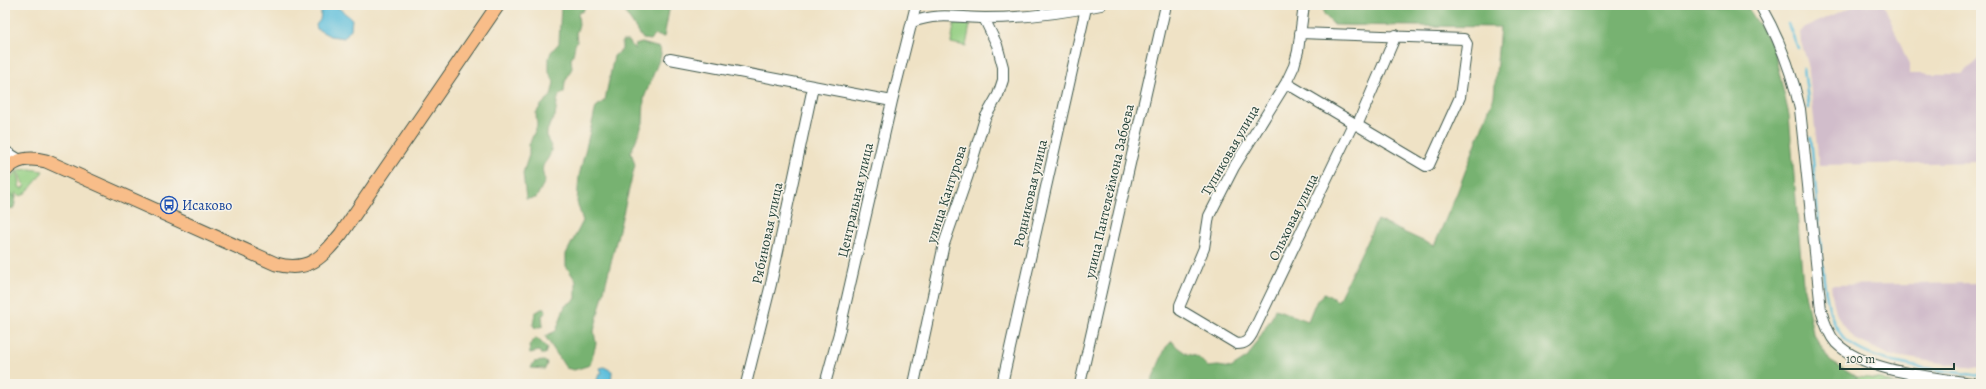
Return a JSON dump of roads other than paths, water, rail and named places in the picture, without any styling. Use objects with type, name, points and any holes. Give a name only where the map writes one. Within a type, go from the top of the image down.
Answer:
[{"type":"main road","points":[[5,171],[20,160],[33,159],[52,163],[276,264],[288,267],[306,265],[321,258],[341,234],[498,5]]},
{"type":"street","name":"Центральная улица","points":[[825,384],[839,333],[892,101],[916,5]]},
{"type":"street","points":[[912,22],[945,16],[984,18],[1025,16],[1101,5]]},
{"type":"street","name":"улица Пантелеймона Забоева","points":[[1080,384],[1166,5]]},
{"type":"street","name":"Тупиковая улица","points":[[1180,310],[1182,297],[1204,248],[1209,216],[1234,167],[1286,83],[1296,57],[1304,5]]},
{"type":"street","points":[[1760,5],[1783,49],[1800,109],[1821,310],[1826,328],[1836,343],[1870,363],[1894,370],[1977,384]]},
{"type":"street","name":"Родниковая улица","points":[[1002,384],[1086,8]]},
{"type":"street","name":"улица Кантурова","points":[[914,384],[944,244],[968,175],[985,118],[998,95],[1003,80],[1003,67],[997,45],[984,18]]},
{"type":"street","points":[[1286,83],[1422,164],[1430,165],[1461,92],[1466,41],[1464,39],[1300,33]]},
{"type":"street","name":"Ольховая улица","points":[[1180,310],[1216,333],[1237,344],[1242,344],[1248,341],[1351,128],[1359,121],[1396,36]]},
{"type":"street","points":[[670,59],[892,101]]},
{"type":"street","name":"Рябиновая улица","points":[[746,384],[771,284],[813,87]]},
{"type":"street","points":[[5,151],[20,160]]},
{"type":"water","points":[[322,5],[335,5],[352,19],[351,29],[344,38],[330,36],[317,29],[316,25],[320,20]]},
{"type":"water","points":[[604,367],[612,371],[611,384],[596,383],[599,374],[602,373],[600,368]]},
{"type":"waterway","points":[[1788,24],[1798,48]]},
{"type":"waterway","points":[[1804,69],[1809,108]]},
{"type":"waterway","points":[[1811,138],[1826,296],[1832,318],[1839,332],[1856,347],[1871,355],[1889,361],[1928,369],[1981,376]]},
{"type":"place","name":"Исаково","points":[[169,205]]}]
